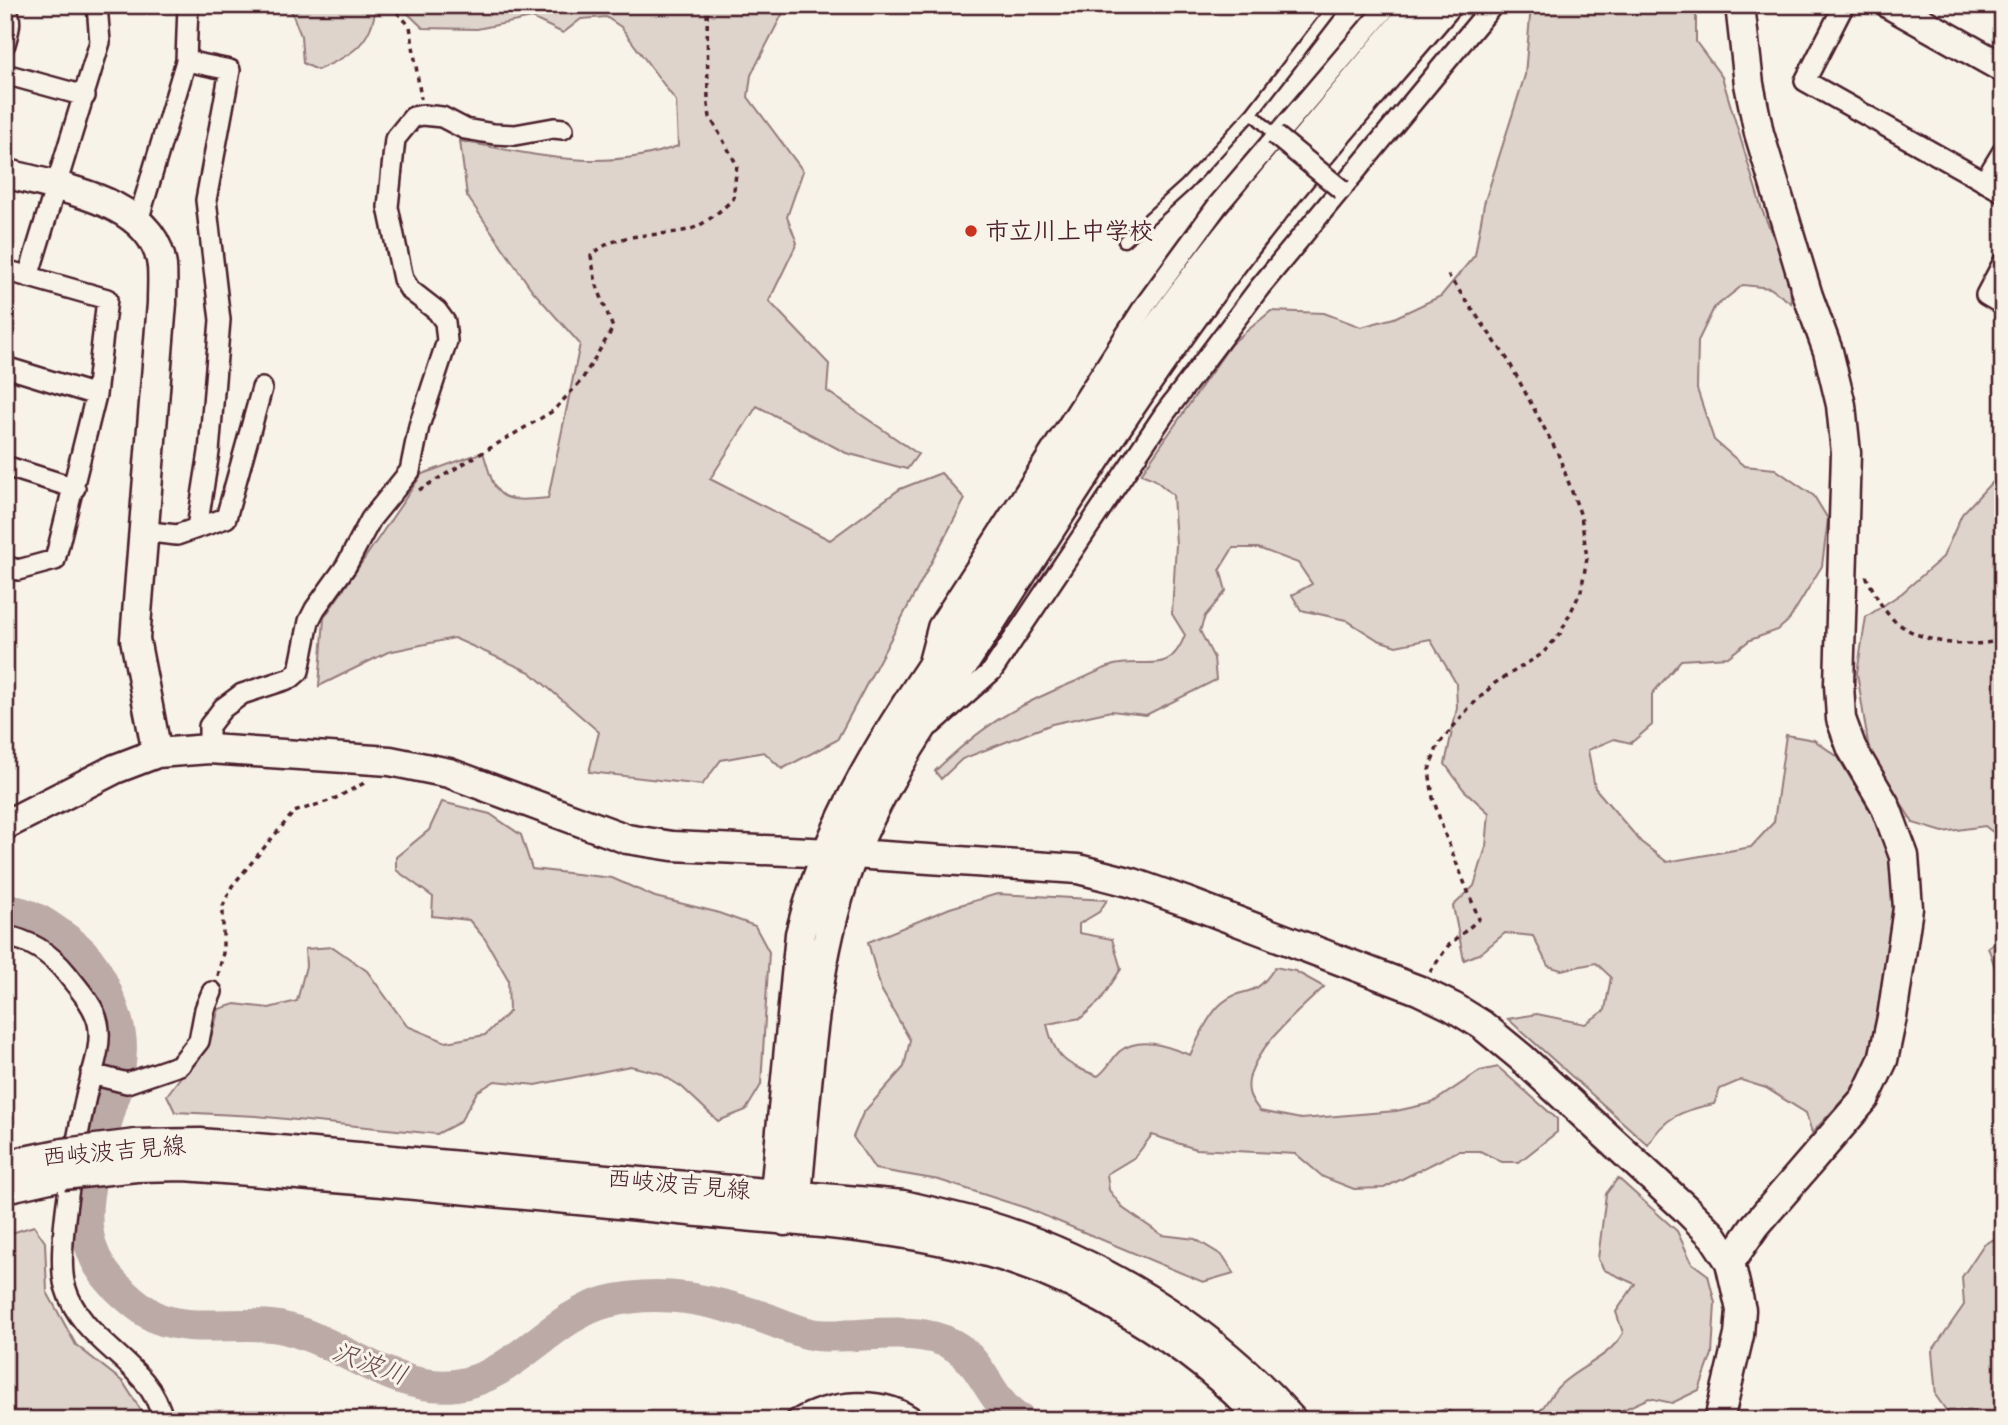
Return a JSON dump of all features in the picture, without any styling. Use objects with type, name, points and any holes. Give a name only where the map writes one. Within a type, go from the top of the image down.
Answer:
[{"type":"street","points":[[29,276],[100,42],[97,5]]},
{"type":"street","points":[[138,221],[186,61],[188,5]]},
{"type":"street","points":[[925,678],[938,626],[1145,305],[1218,205],[1388,5]]},
{"type":"street","points":[[840,853],[845,807],[880,743],[1120,380],[1242,216],[1419,5]]},
{"type":"street","points":[[785,1221],[800,934],[840,853],[871,813],[1110,436],[1187,325],[1276,208],[1447,5]]},
{"type":"street","points":[[920,735],[992,671],[1165,413],[1260,287],[1493,5]]},
{"type":"street","points":[[1730,1262],[1755,1226],[1865,1098],[1883,1060],[1908,908],[1904,856],[1885,805],[1852,749],[1842,719],[1839,672],[1846,453],[1841,405],[1828,351],[1808,296],[1759,133],[1749,85],[1740,5]]},
{"type":"street","points":[[1844,5],[1805,81],[2003,192]]},
{"type":"street","points":[[1891,5],[2003,68]]},
{"type":"street","points":[[5,6],[10,14],[5,44]]},
{"type":"street","points":[[186,61],[230,70],[206,200],[220,320],[209,452],[197,528]]},
{"type":"street","points":[[5,74],[85,96]]},
{"type":"street","points":[[209,749],[209,726],[223,708],[242,694],[291,678],[299,671],[309,621],[315,609],[346,566],[371,519],[410,471],[419,426],[447,341],[445,322],[403,279],[388,207],[395,139],[413,117],[423,115],[442,117],[465,129],[494,134],[515,135],[554,128],[563,130]]},
{"type":"street","points":[[1275,135],[1342,190]]},
{"type":"street","points":[[1984,182],[2003,151]]},
{"type":"street","points":[[5,173],[107,203],[138,221],[149,234],[162,264],[162,303],[141,531],[135,639],[157,753]]},
{"type":"street","points":[[2003,263],[1986,295],[2003,305]]},
{"type":"street","points":[[5,270],[107,299],[96,395],[55,560],[18,570],[5,566]]},
{"type":"street","points":[[5,368],[96,395]]},
{"type":"street","points":[[141,531],[177,534],[226,518],[262,388]]},
{"type":"street","points":[[5,466],[75,488]]},
{"type":"street","points":[[5,825],[115,769],[157,753],[209,749],[390,761],[449,773],[628,839],[671,846],[840,853],[1078,869],[1133,883],[1418,990],[1482,1025],[1522,1058],[1686,1209],[1713,1236],[1730,1262],[1741,1310],[1739,1335],[1719,1420]]},
{"type":"street","points":[[5,936],[35,945],[60,965],[85,997],[98,1023],[96,1075],[79,1125],[69,1201],[62,1257],[64,1282],[72,1310],[153,1389],[163,1420]]},
{"type":"street","points":[[96,1075],[127,1083],[180,1065],[199,1041],[205,1009],[212,992]]},
{"type":"street","name":"西岐波吉見線","points":[[5,1164],[64,1164],[136,1156],[200,1143],[903,1205],[982,1224],[1088,1267],[1177,1319],[1233,1362],[1292,1420]]},
{"type":"street","name":"西岐波吉見線","points":[[136,1156],[185,1166],[895,1233],[978,1249],[1057,1278],[1122,1310],[1178,1346],[1262,1420]]},
{"type":"street","name":"西岐波吉見線","points":[[5,1188],[64,1164]]},
{"type":"street","points":[[796,1420],[832,1405],[855,1403],[888,1406],[916,1420]]},
{"type":"lane","points":[[1124,241],[1186,185],[1252,113],[1335,5]]},
{"type":"lane","points":[[1252,113],[1275,135]]},
{"type":"path","points":[[390,5],[410,26],[414,37],[423,115]]},
{"type":"path","points":[[403,481],[404,499],[553,411],[581,381],[613,328],[592,269],[591,256],[598,249],[610,240],[691,229],[733,199],[737,164],[710,117],[708,105],[707,5]]},
{"type":"path","points":[[1418,990],[1448,946],[1479,919],[1460,878],[1433,798],[1429,770],[1438,745],[1468,709],[1495,683],[1542,654],[1560,634],[1581,591],[1587,558],[1581,516],[1558,454],[1508,360],[1448,275]]},
{"type":"path","points":[[1862,568],[1881,604],[1895,622],[1951,645],[2003,640]]},
{"type":"path","points":[[212,992],[223,953],[223,906],[232,886],[294,812],[332,800],[354,789],[390,761]]},
{"type":"shaded area","points":[[289,5],[376,5],[370,30],[358,47],[350,54],[317,70],[303,63],[301,36]]},
{"type":"shaded area","points":[[399,5],[787,5],[751,75],[748,97],[803,171],[787,217],[797,243],[769,301],[829,364],[827,391],[918,454],[907,469],[846,453],[757,406],[710,479],[830,540],[900,489],[941,473],[965,499],[837,740],[782,769],[764,752],[721,760],[702,785],[589,772],[599,732],[530,672],[454,638],[388,652],[319,686],[324,618],[422,474],[483,452],[496,489],[502,494],[518,500],[548,498],[580,344],[532,290],[467,196],[460,141],[543,156],[595,160],[622,159],[678,146],[676,101],[621,27],[606,17],[581,19],[563,33],[532,18],[477,29],[423,28]]},
{"type":"shaded area","points":[[1531,5],[1696,5],[1696,42],[1722,77],[1762,210],[1790,277],[1791,303],[1770,288],[1743,285],[1714,308],[1698,341],[1697,389],[1714,440],[1744,466],[1775,469],[1814,496],[1828,519],[1822,566],[1789,620],[1778,630],[1750,640],[1728,657],[1681,660],[1652,694],[1652,725],[1631,743],[1614,739],[1588,750],[1595,788],[1641,842],[1667,862],[1751,847],[1774,822],[1786,735],[1814,740],[1838,757],[1892,848],[1895,919],[1877,1040],[1850,1092],[1812,1133],[1806,1113],[1766,1088],[1741,1080],[1720,1089],[1714,1104],[1675,1116],[1654,1135],[1648,1145],[1508,1019],[1537,1014],[1585,1024],[1605,1010],[1611,977],[1596,963],[1561,970],[1548,966],[1533,936],[1505,933],[1481,953],[1464,960],[1453,906],[1474,886],[1486,847],[1489,813],[1464,790],[1445,764],[1457,708],[1456,683],[1430,639],[1396,646],[1378,640],[1346,620],[1301,610],[1292,595],[1312,584],[1298,563],[1258,548],[1233,548],[1220,569],[1226,591],[1205,616],[1200,631],[1214,658],[1216,680],[1146,715],[1111,711],[1052,724],[962,759],[941,779],[935,771],[984,729],[1033,700],[1114,665],[1164,661],[1179,648],[1185,635],[1172,614],[1176,544],[1173,495],[1154,479],[1141,474],[1231,344],[1271,311],[1324,313],[1361,327],[1394,318],[1441,296],[1475,255],[1484,204],[1525,75]]},
{"type":"shaded area","points":[[2003,482],[2003,840],[1985,826],[1943,832],[1913,823],[1869,750],[1857,673],[1866,617],[1902,593],[1943,557],[1962,514],[1991,483]]},
{"type":"shaded area","points":[[442,802],[490,814],[521,835],[532,869],[612,878],[655,897],[716,912],[755,926],[769,952],[761,1085],[746,1110],[718,1121],[682,1087],[659,1073],[630,1066],[536,1085],[495,1081],[477,1092],[460,1122],[437,1134],[256,1116],[175,1112],[167,1095],[211,1037],[219,1009],[235,1004],[269,1008],[297,1001],[306,966],[305,949],[333,947],[367,971],[407,1026],[446,1042],[485,1035],[509,1012],[508,979],[485,939],[469,920],[432,916],[433,897],[396,870],[396,857],[429,830]]},
{"type":"shaded area","points":[[997,894],[1107,900],[1099,912],[1079,924],[1079,933],[1112,939],[1121,969],[1100,1001],[1081,1018],[1047,1024],[1058,1053],[1070,1064],[1087,1072],[1098,1076],[1120,1051],[1137,1044],[1155,1044],[1190,1055],[1217,1008],[1230,997],[1261,985],[1275,967],[1295,971],[1324,987],[1275,1035],[1255,1064],[1249,1078],[1249,1092],[1260,1111],[1301,1119],[1396,1111],[1432,1103],[1480,1071],[1498,1067],[1557,1119],[1557,1132],[1519,1162],[1502,1162],[1480,1151],[1458,1151],[1384,1188],[1354,1189],[1323,1177],[1296,1154],[1196,1149],[1152,1135],[1135,1157],[1107,1174],[1109,1190],[1124,1209],[1162,1235],[1195,1239],[1223,1256],[1234,1273],[1203,1282],[1026,1208],[939,1180],[875,1169],[853,1137],[863,1113],[904,1067],[910,1040],[881,989],[868,942],[950,908]]},
{"type":"shaded area","points":[[2003,937],[2003,1000],[2002,988],[1988,947]]},
{"type":"shaded area","points":[[1618,1178],[1677,1231],[1692,1263],[1708,1275],[1715,1303],[1712,1354],[1699,1390],[1672,1403],[1649,1398],[1600,1420],[1532,1420],[1560,1385],[1602,1356],[1623,1333],[1616,1312],[1635,1284],[1604,1270],[1598,1259],[1606,1194]]},
{"type":"shaded area","points":[[34,1226],[45,1242],[47,1292],[76,1345],[123,1382],[147,1420],[5,1420],[5,1235]]},
{"type":"shaded area","points":[[2003,1235],[2003,1420],[1953,1420],[1936,1396],[1932,1351],[1964,1305],[1962,1277],[1984,1244]]},
{"type":"shaded area","points":[[1445,1409],[1466,1420],[1422,1420]]},
{"type":"waterway","name":"沢波川","points":[[5,910],[39,921],[83,953],[94,967],[111,1004],[119,1029],[121,1048],[118,1079],[92,1175],[87,1207],[88,1237],[99,1266],[122,1292],[157,1318],[186,1325],[279,1327],[323,1342],[410,1381],[456,1385],[477,1380],[496,1371],[568,1320],[607,1302],[646,1296],[685,1298],[743,1311],[810,1334],[905,1334],[938,1339],[964,1352],[1001,1404],[1020,1420]]},
{"type":"place","name":"市立川上中学校","points":[[971,231]]}]
